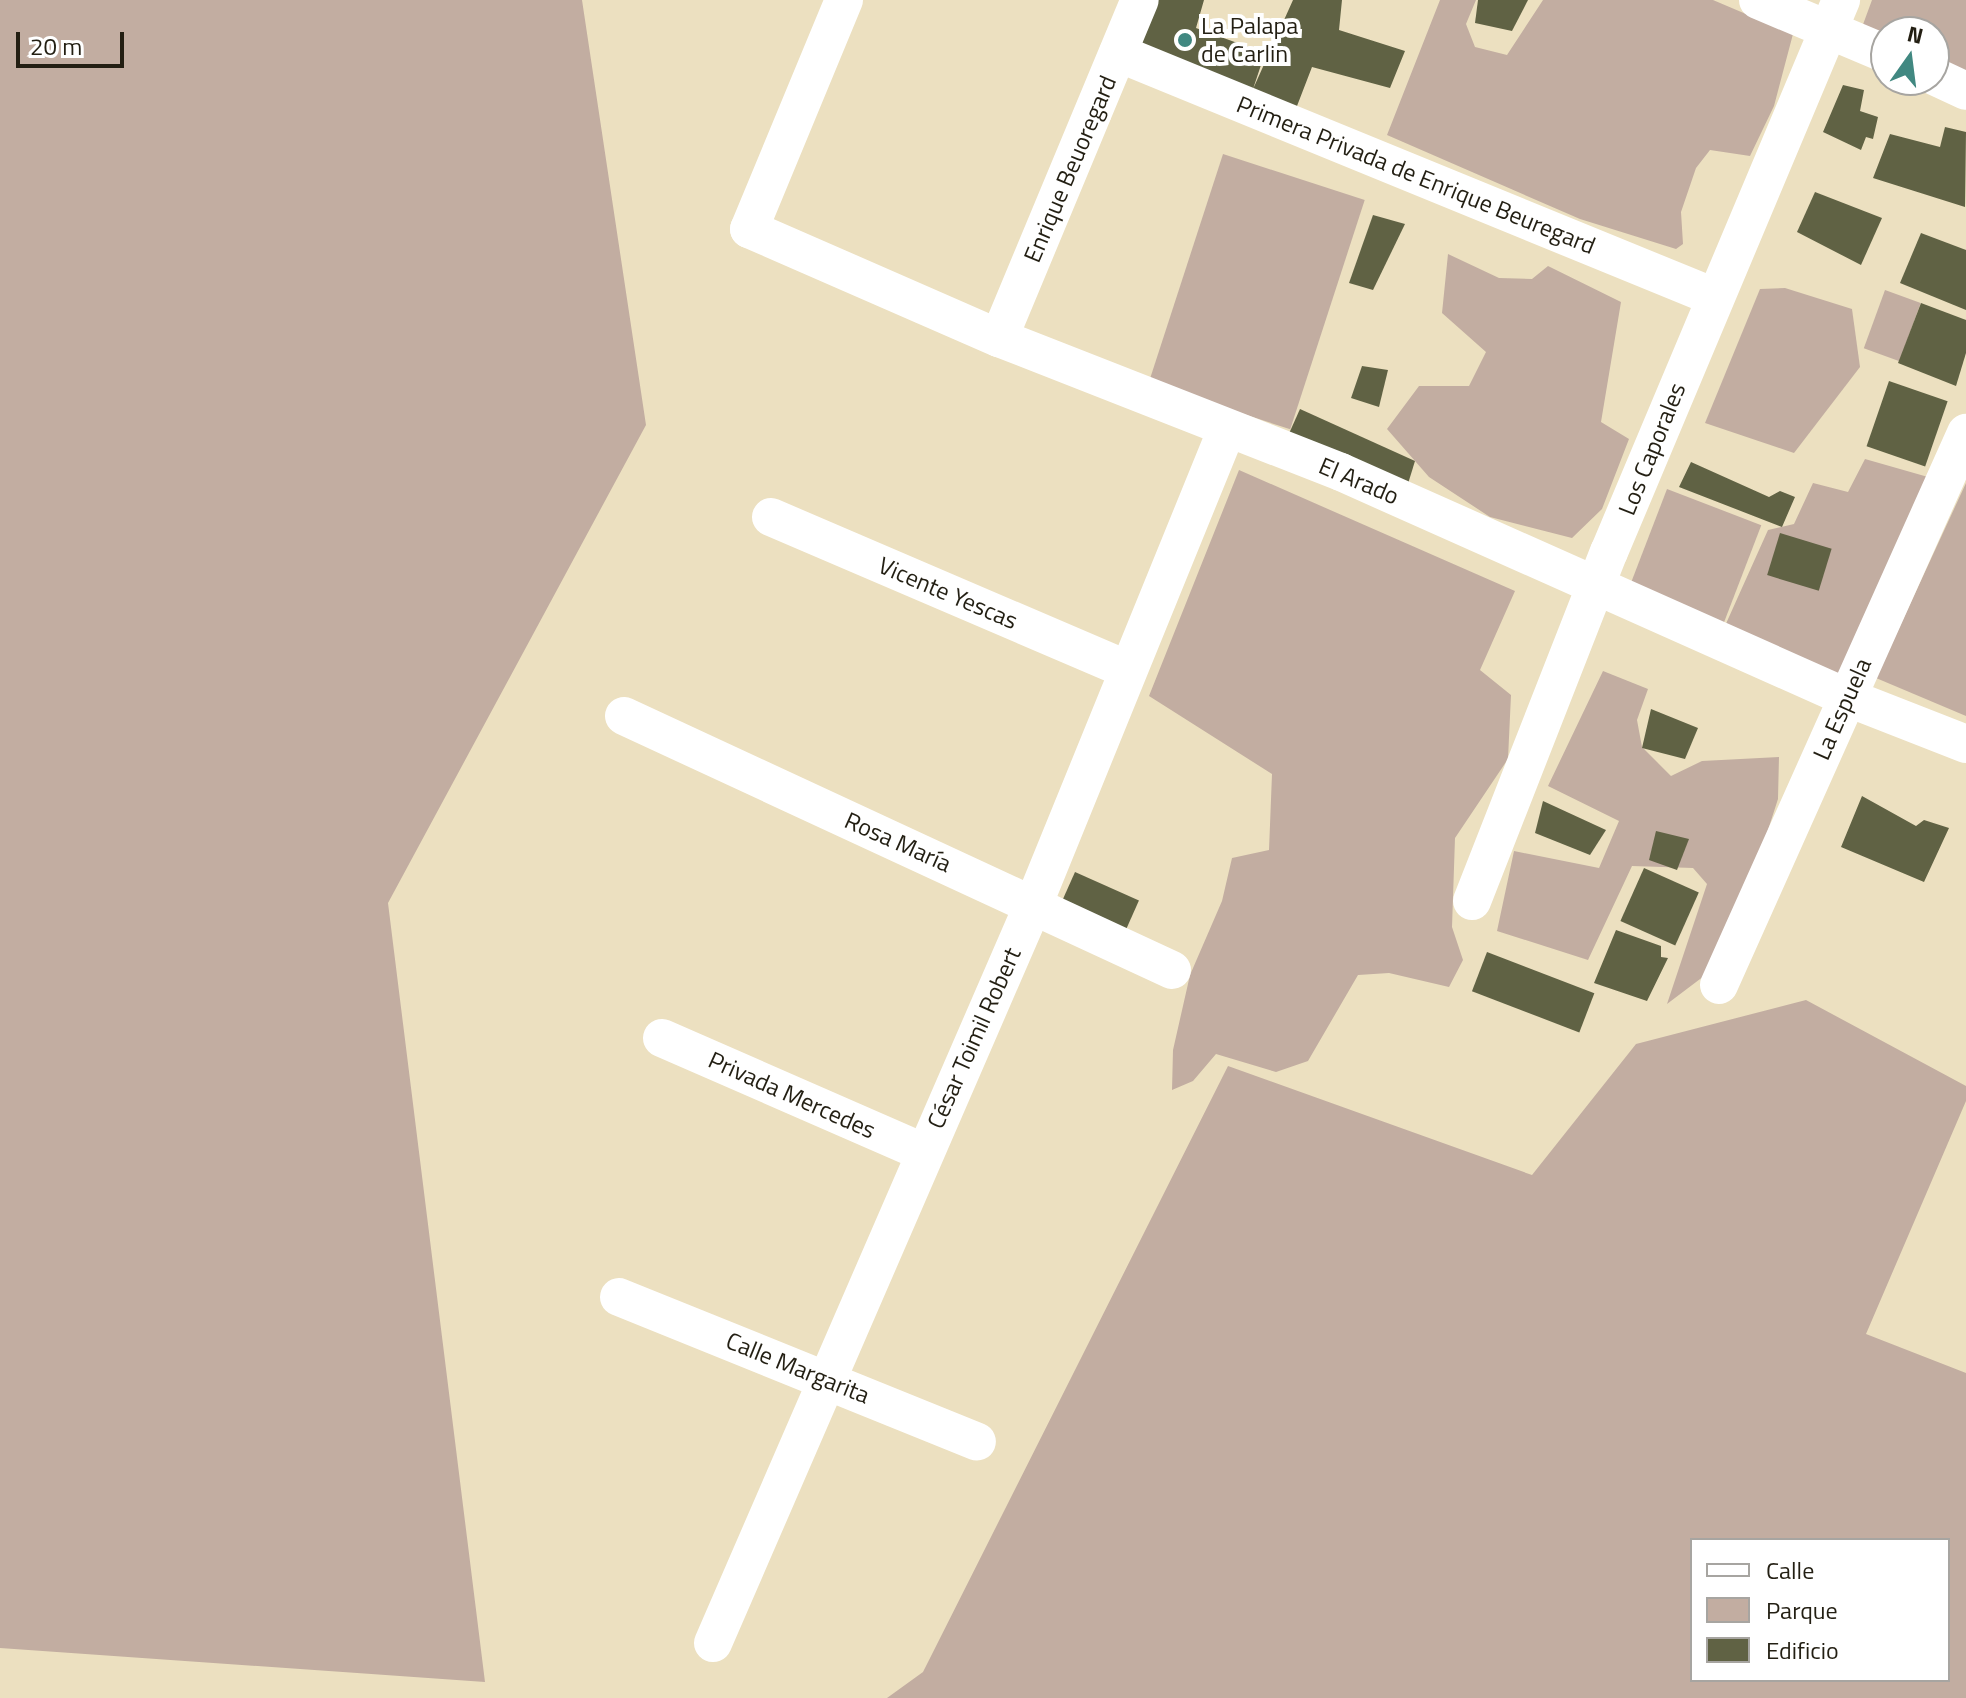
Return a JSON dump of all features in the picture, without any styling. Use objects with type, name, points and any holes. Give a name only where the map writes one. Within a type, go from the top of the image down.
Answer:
[{"type":"street","name":"El Arado","points":[[844,0],[749,229],[999,338],[1341,472],[1846,697],[1966,744]]},
{"type":"street","name":"Enrique Beuoregard","points":[[999,338],[1140,0]]},
{"type":"street","points":[[1758,0],[1835,14],[1870,41]]},
{"type":"street","name":"Los Caporales","points":[[1472,901],[1714,297],[1835,14]]},
{"type":"street","name":"Primera Privada de Enrique Beuregard","points":[[1118,53],[1714,297]]},
{"type":"street","name":"César Toimil Robert","points":[[713,1643],[829,1379],[923,1152],[1034,903],[1126,669],[1227,429]]},
{"type":"street","name":"La Espuela","points":[[1719,985],[1966,433]]},
{"type":"street","name":"Vicente Yescas","points":[[771,517],[1126,669]]},
{"type":"street","name":"Rosa María","points":[[624,716],[1034,903],[1172,970]]},
{"type":"street","name":"Privada Mercedes","points":[[662,1038],[923,1152]]},
{"type":"street","name":"Calle Margarita","points":[[619,1297],[829,1379],[977,1442]]},
{"type":"green space","points":[[0,0],[582,0],[646,425],[388,903],[485,1682],[0,1648]]},
{"type":"green space","points":[[1440,0],[1476,0],[1466,24],[1475,47],[1507,55],[1543,0],[1713,0],[1793,34],[1774,106],[1750,156],[1710,150],[1696,168],[1681,212],[1683,244],[1676,249],[1580,219],[1387,135]]},
{"type":"green space","points":[[1872,0],[1966,0],[1966,83],[1950,76],[1950,16],[1870,16],[1870,43],[1858,38]]},
{"type":"green space","points":[[1223,154],[1365,200],[1290,429],[1149,383]]},
{"type":"green space","points":[[1448,254],[1499,278],[1532,279],[1548,266],[1621,302],[1601,422],[1629,439],[1602,509],[1572,538],[1490,517],[1429,477],[1387,429],[1419,386],[1469,386],[1486,352],[1442,313]]},
{"type":"green space","points":[[1785,288],[1852,309],[1860,367],[1794,453],[1705,423],[1760,289]]},
{"type":"green space","points":[[1885,290],[1921,303],[1900,361],[1864,348]]},
{"type":"green space","points":[[1865,459],[1935,479],[1843,685],[1720,637],[1768,530],[1794,524],[1813,483],[1848,492]]},
{"type":"green space","points":[[1239,470],[1515,591],[1480,670],[1511,695],[1508,759],[1455,838],[1452,927],[1463,960],[1449,987],[1389,973],[1358,975],[1308,1061],[1276,1072],[1216,1054],[1193,1081],[1172,1090],[1173,1050],[1190,975],[1222,901],[1232,858],[1269,850],[1272,774],[1149,696]]},
{"type":"green space","points":[[1966,483],[1966,716],[1876,678]]},
{"type":"green space","points":[[1667,489],[1761,525],[1724,623],[1629,587]]},
{"type":"green space","points":[[1603,671],[1648,689],[1637,720],[1642,747],[1671,776],[1702,761],[1779,757],[1778,799],[1747,895],[1708,973],[1667,1004],[1707,884],[1693,868],[1632,866],[1588,960],[1497,931],[1514,851],[1599,868],[1619,821],[1548,786]]},
{"type":"green space","points":[[1806,1000],[1966,1086],[1966,1101],[1866,1334],[1966,1373],[1966,1698],[887,1698],[923,1672],[1228,1066],[1532,1175],[1636,1044]]},
{"type":"building","points":[[1156,0],[1204,0],[1196,28],[1265,53],[1253,89],[1293,0],[1342,0],[1339,30],[1405,51],[1390,88],[1312,67],[1292,119],[1135,53]]},
{"type":"building","points":[[1478,0],[1528,0],[1512,31],[1475,23]]},
{"type":"building","points":[[1843,85],[1864,90],[1860,111],[1878,117],[1873,139],[1866,137],[1861,150],[1823,132]]},
{"type":"building","points":[[1945,127],[1966,132],[1965,207],[1873,178],[1890,134],[1940,147]]},
{"type":"building","points":[[1815,192],[1882,218],[1861,265],[1797,232]]},
{"type":"building","points":[[1373,215],[1405,224],[1373,290],[1349,283]]},
{"type":"building","points":[[1921,233],[1966,250],[1966,310],[1900,283]]},
{"type":"building","points":[[1921,303],[1966,320],[1966,353],[1956,386],[1898,363]]},
{"type":"building","points":[[1362,366],[1388,370],[1379,407],[1351,398]]},
{"type":"building","points":[[1889,381],[1948,401],[1925,466],[1867,446]]},
{"type":"building","points":[[1300,409],[1415,461],[1407,487],[1287,438]]},
{"type":"building","points":[[1691,462],[1769,497],[1780,491],[1795,497],[1782,527],[1679,487]]},
{"type":"building","points":[[1780,533],[1832,549],[1819,591],[1767,575]]},
{"type":"building","points":[[1651,709],[1698,728],[1685,759],[1642,748]]},
{"type":"building","points":[[1862,796],[1916,826],[1924,820],[1949,828],[1924,882],[1841,847]]},
{"type":"building","points":[[1543,801],[1606,830],[1590,855],[1535,833]]},
{"type":"building","points":[[1656,831],[1689,839],[1677,870],[1649,860]]},
{"type":"building","points":[[1644,868],[1699,892],[1675,945],[1620,921]]},
{"type":"building","points":[[1075,872],[1139,900],[1125,932],[1061,904]]},
{"type":"building","points":[[1616,930],[1661,946],[1661,957],[1668,958],[1647,1001],[1594,983]]},
{"type":"building","points":[[1487,952],[1594,993],[1579,1032],[1472,991]]},
{"type":"place","name":"La Palapa de Carlin","points":[[1185,40]]}]
